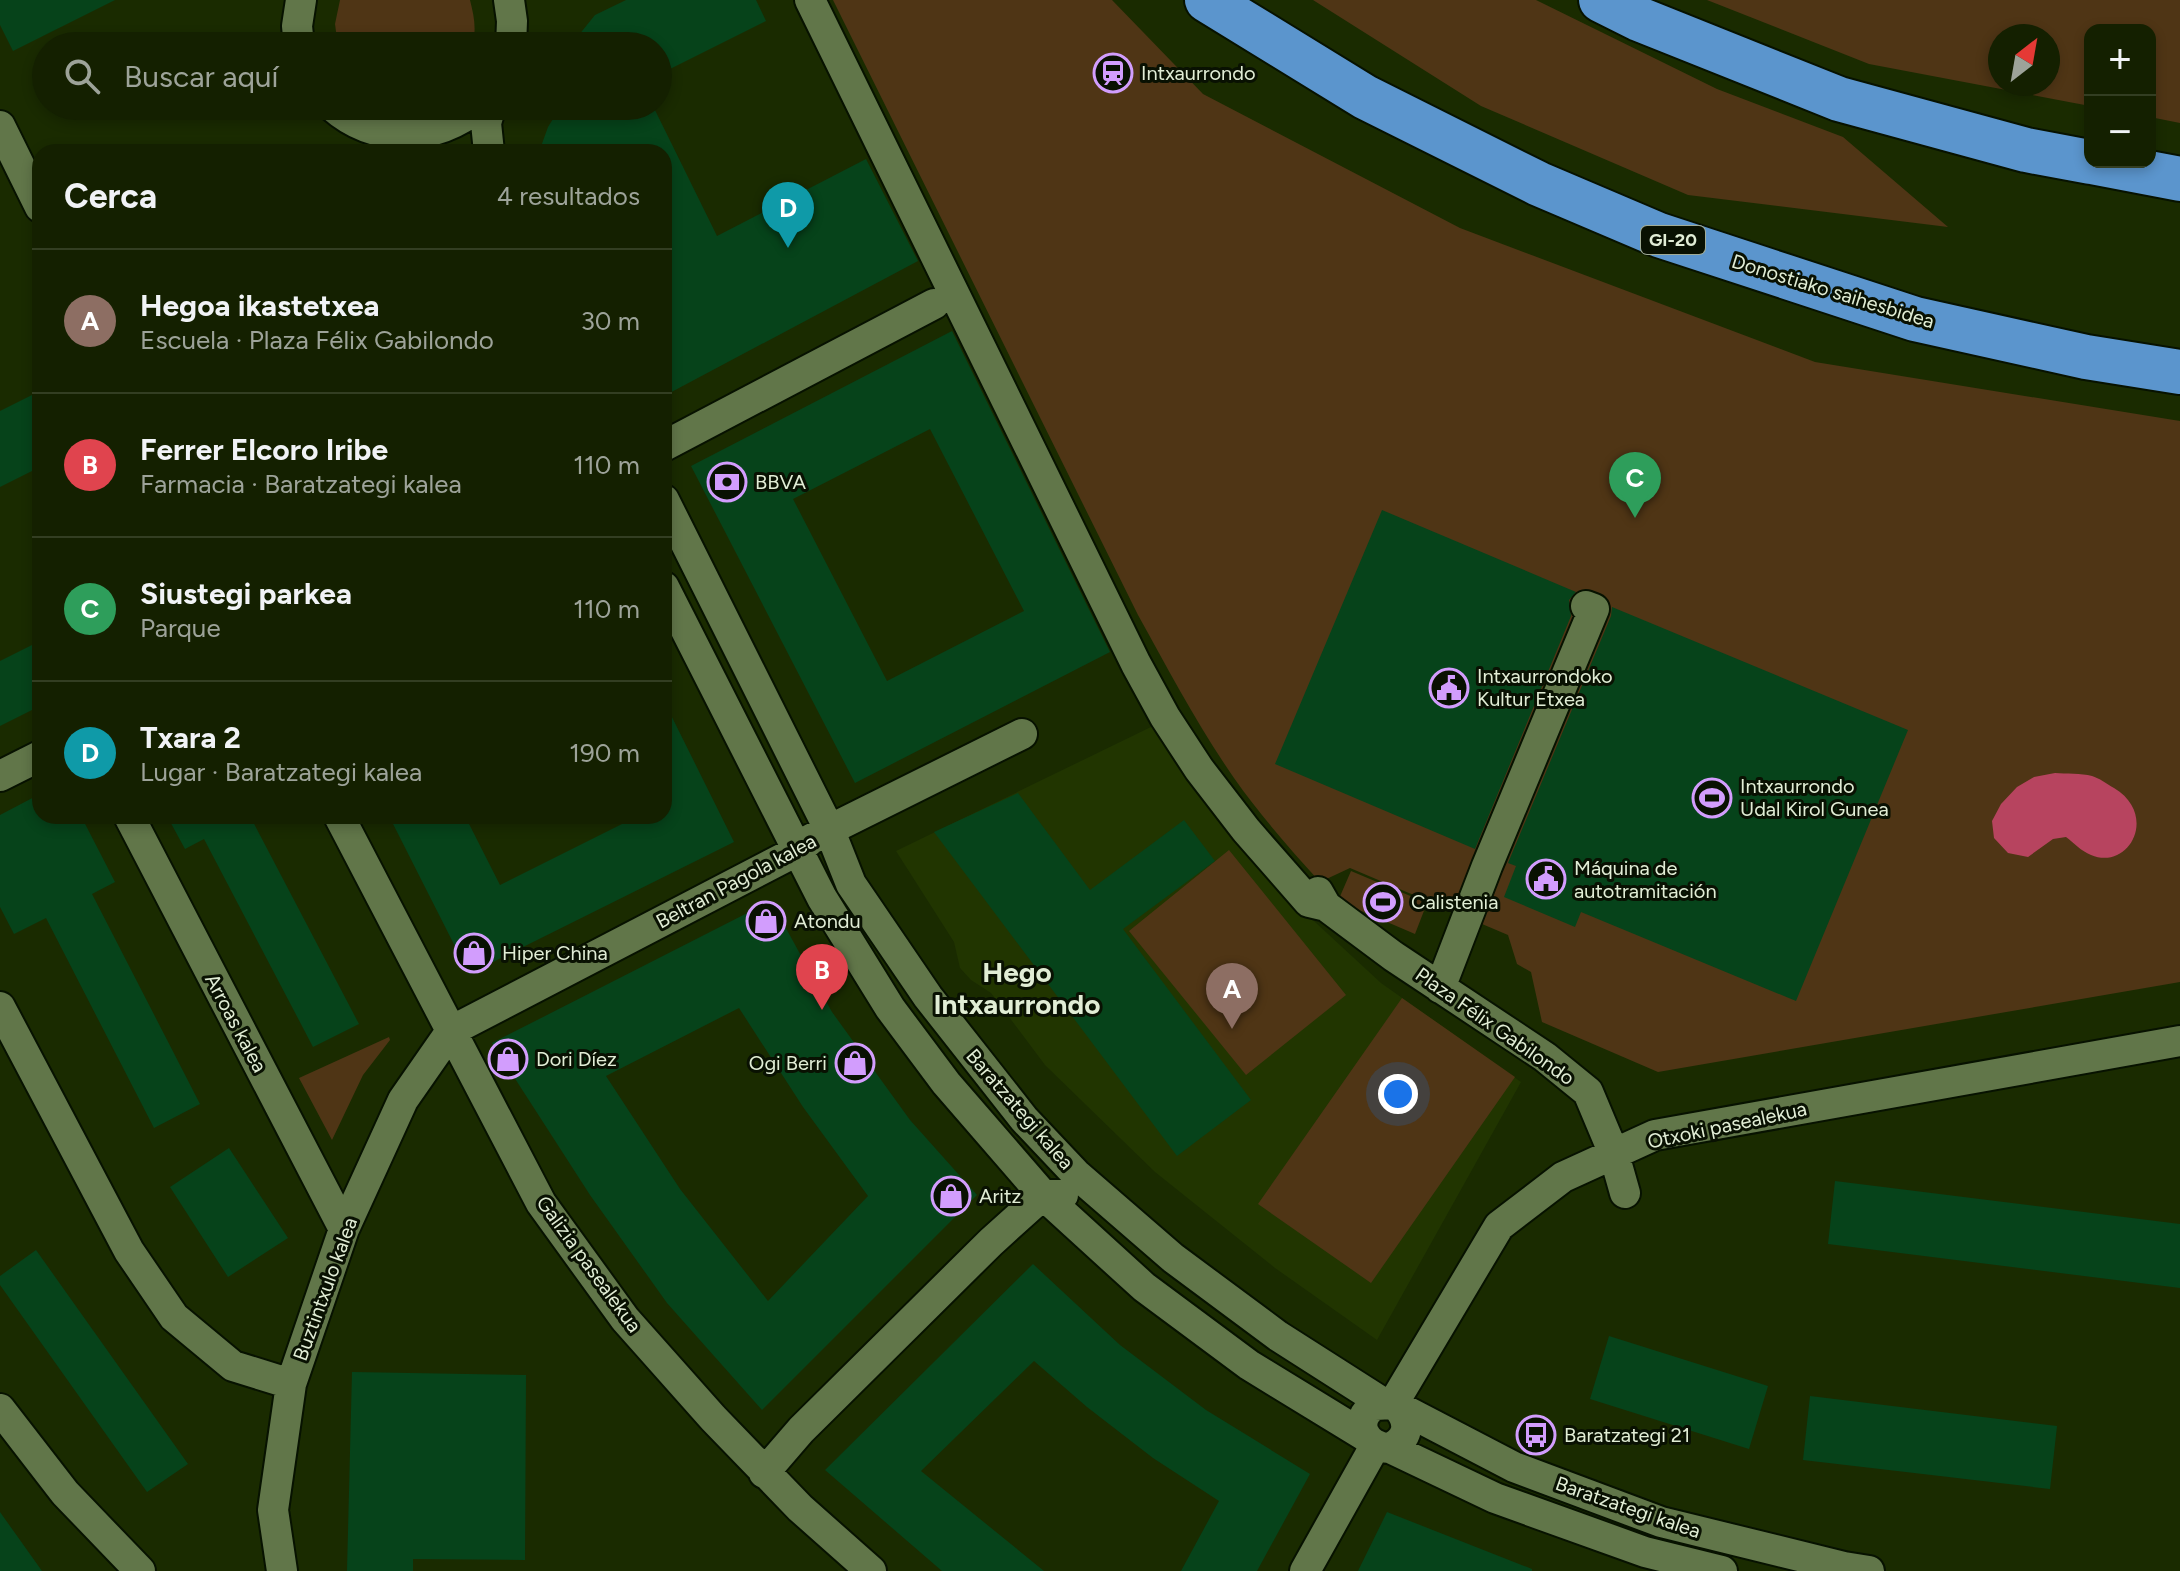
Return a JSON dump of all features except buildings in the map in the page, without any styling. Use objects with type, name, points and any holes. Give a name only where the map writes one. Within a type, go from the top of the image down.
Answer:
[{"type":"highway","name":"Donostiako saihesbidea","points":[[1207,0],[1365,97],[1539,184],[1659,235],[1915,319],[2086,357],[2180,372]]},
{"type":"highway","points":[[1601,0],[1639,19],[1839,99],[2026,150],[2084,161]]},
{"type":"highway","points":[[2122,168],[2180,179]]},
{"type":"street","points":[[298,32],[301,0]]},
{"type":"street","points":[[511,22],[536,0]]},
{"type":"street","name":"Plaza Félix Gabilondo","points":[[810,0],[1136,664],[1165,717],[1199,769],[1246,830],[1309,902],[1322,899],[1440,988],[1545,1057],[1588,1092],[1614,1154],[1625,1193]]},
{"type":"street","points":[[352,120],[385,133],[414,134],[440,141],[449,126],[458,120]]},
{"type":"street","points":[[487,120],[488,144]]},
{"type":"street","points":[[0,126],[32,191]]},
{"type":"street","points":[[672,442],[934,304]]},
{"type":"street","name":"Baratzategi kalea","points":[[672,516],[830,831],[851,884],[928,997],[994,1081],[1076,1174],[1173,1258],[1278,1336],[1392,1405],[1514,1467],[1661,1522],[1869,1571]]},
{"type":"street","name":"Baratzategi kalea","points":[[672,603],[822,898],[890,1008],[946,1083],[1043,1195],[1144,1287],[1249,1365],[1377,1443],[1495,1498],[1645,1552],[1722,1571]]},
{"type":"street","points":[[1440,988],[1594,609],[1586,606]]},
{"type":"street","name":"Beltran Pagola kalea","points":[[451,1031],[797,851],[811,839],[1022,734]]},
{"type":"street","points":[[0,776],[32,760]]},
{"type":"street","name":"Arroas kalea","points":[[133,824],[344,1229]]},
{"type":"street","name":"Galizia pasealekua","points":[[343,824],[541,1203],[625,1319],[764,1473],[871,1571]]},
{"type":"street","points":[[0,1007],[129,1251],[174,1317],[233,1366],[291,1384]]},
{"type":"street","name":"Buztintxulo kalea","points":[[282,1571],[273,1510],[291,1384],[344,1229],[403,1100],[451,1031]]},
{"type":"street","name":"Otxoki pasealekua","points":[[1377,1443],[1362,1423],[1368,1409],[1392,1405],[1499,1226],[1563,1177],[1655,1135],[2180,1041]]},
{"type":"street","points":[[764,1473],[801,1430],[991,1242],[1043,1195],[1074,1194],[1155,1265],[1173,1258]]},
{"type":"street","points":[[0,1409],[65,1493],[140,1571]]},
{"type":"street","points":[[1305,1571],[1377,1443]]},
{"type":"shaded area","points":[[340,0],[470,0],[474,32],[336,32]]},
{"type":"shaded area","points":[[833,0],[1112,0],[1203,94],[1460,228],[1815,362],[2180,421],[2180,982],[1658,1072],[1542,1022],[1531,972],[1517,964],[1508,935],[1350,868],[1320,882],[1234,778],[1161,657]]},
{"type":"shaded area","points":[[1313,0],[1536,0],[1717,89],[1843,137],[1948,227],[1688,195],[1481,106]]},
{"type":"shaded area","points":[[1707,0],[2180,0],[2180,123],[2156,118],[2156,24],[2084,24],[2084,105],[2037,96],[2060,96],[2060,24],[1988,24],[1988,87],[1869,64]]},
{"type":"shaded area","points":[[1155,725],[1302,910],[1381,983],[1521,1082],[1377,1340],[1275,1268],[1155,1172],[1045,1065],[991,993],[971,980],[960,968],[954,942],[896,851]]},
{"type":"shaded area","points":[[2055,773],[2095,777],[2127,799],[2135,812],[2137,825],[2134,838],[2127,848],[2105,858],[2087,853],[2066,837],[2053,839],[2028,857],[2008,853],[1994,838],[1992,821],[2001,804],[2017,787],[2034,777]]},
{"type":"shaded area","points":[[1229,850],[1346,995],[1246,1075],[1129,931]]},
{"type":"shaded area","name":"Calistenia","points":[[1351,871],[1427,903],[1415,934],[1338,901]]},
{"type":"shaded area","points":[[1402,998],[1515,1077],[1371,1283],[1258,1204]]},
{"type":"shaded area","points":[[389,1037],[390,1040],[363,1075],[332,1140],[299,1078]]},
{"type":"place","name":"Intxaurrondo","points":[[1113,73]]},
{"type":"place","name":"Txara 2","points":[[788,248]]},
{"type":"place","name":"BBVA","points":[[727,482]]},
{"type":"place","name":"Siustegi parkea","points":[[1635,518]]},
{"type":"place","name":"Intxaurrondoko Kultur Etxea","points":[[1449,688]]},
{"type":"place","name":"Intxaurrondo Udal Kirol Gunea","points":[[1712,798]]},
{"type":"place","name":"Máquina de autotramitación","points":[[1546,879]]},
{"type":"place","name":"Calistenia","points":[[1383,902]]},
{"type":"place","name":"Atondu","points":[[766,921]]},
{"type":"place","name":"Hiper China","points":[[474,953]]},
{"type":"place","name":"Ferrer Elcoro Iribe","points":[[822,1010]]},
{"type":"place","name":"Hegoa ikastetxea","points":[[1232,1029]]},
{"type":"place","name":"Dori Díez","points":[[508,1059]]},
{"type":"place","name":"Ogi Berri","points":[[855,1063]]},
{"type":"place","name":"Aritz","points":[[951,1196]]},
{"type":"place","name":"Baratzategi 21","points":[[1536,1435]]},
{"type":"district","name":"Hego Intxaurrondo","points":[[1017,988]]}]
